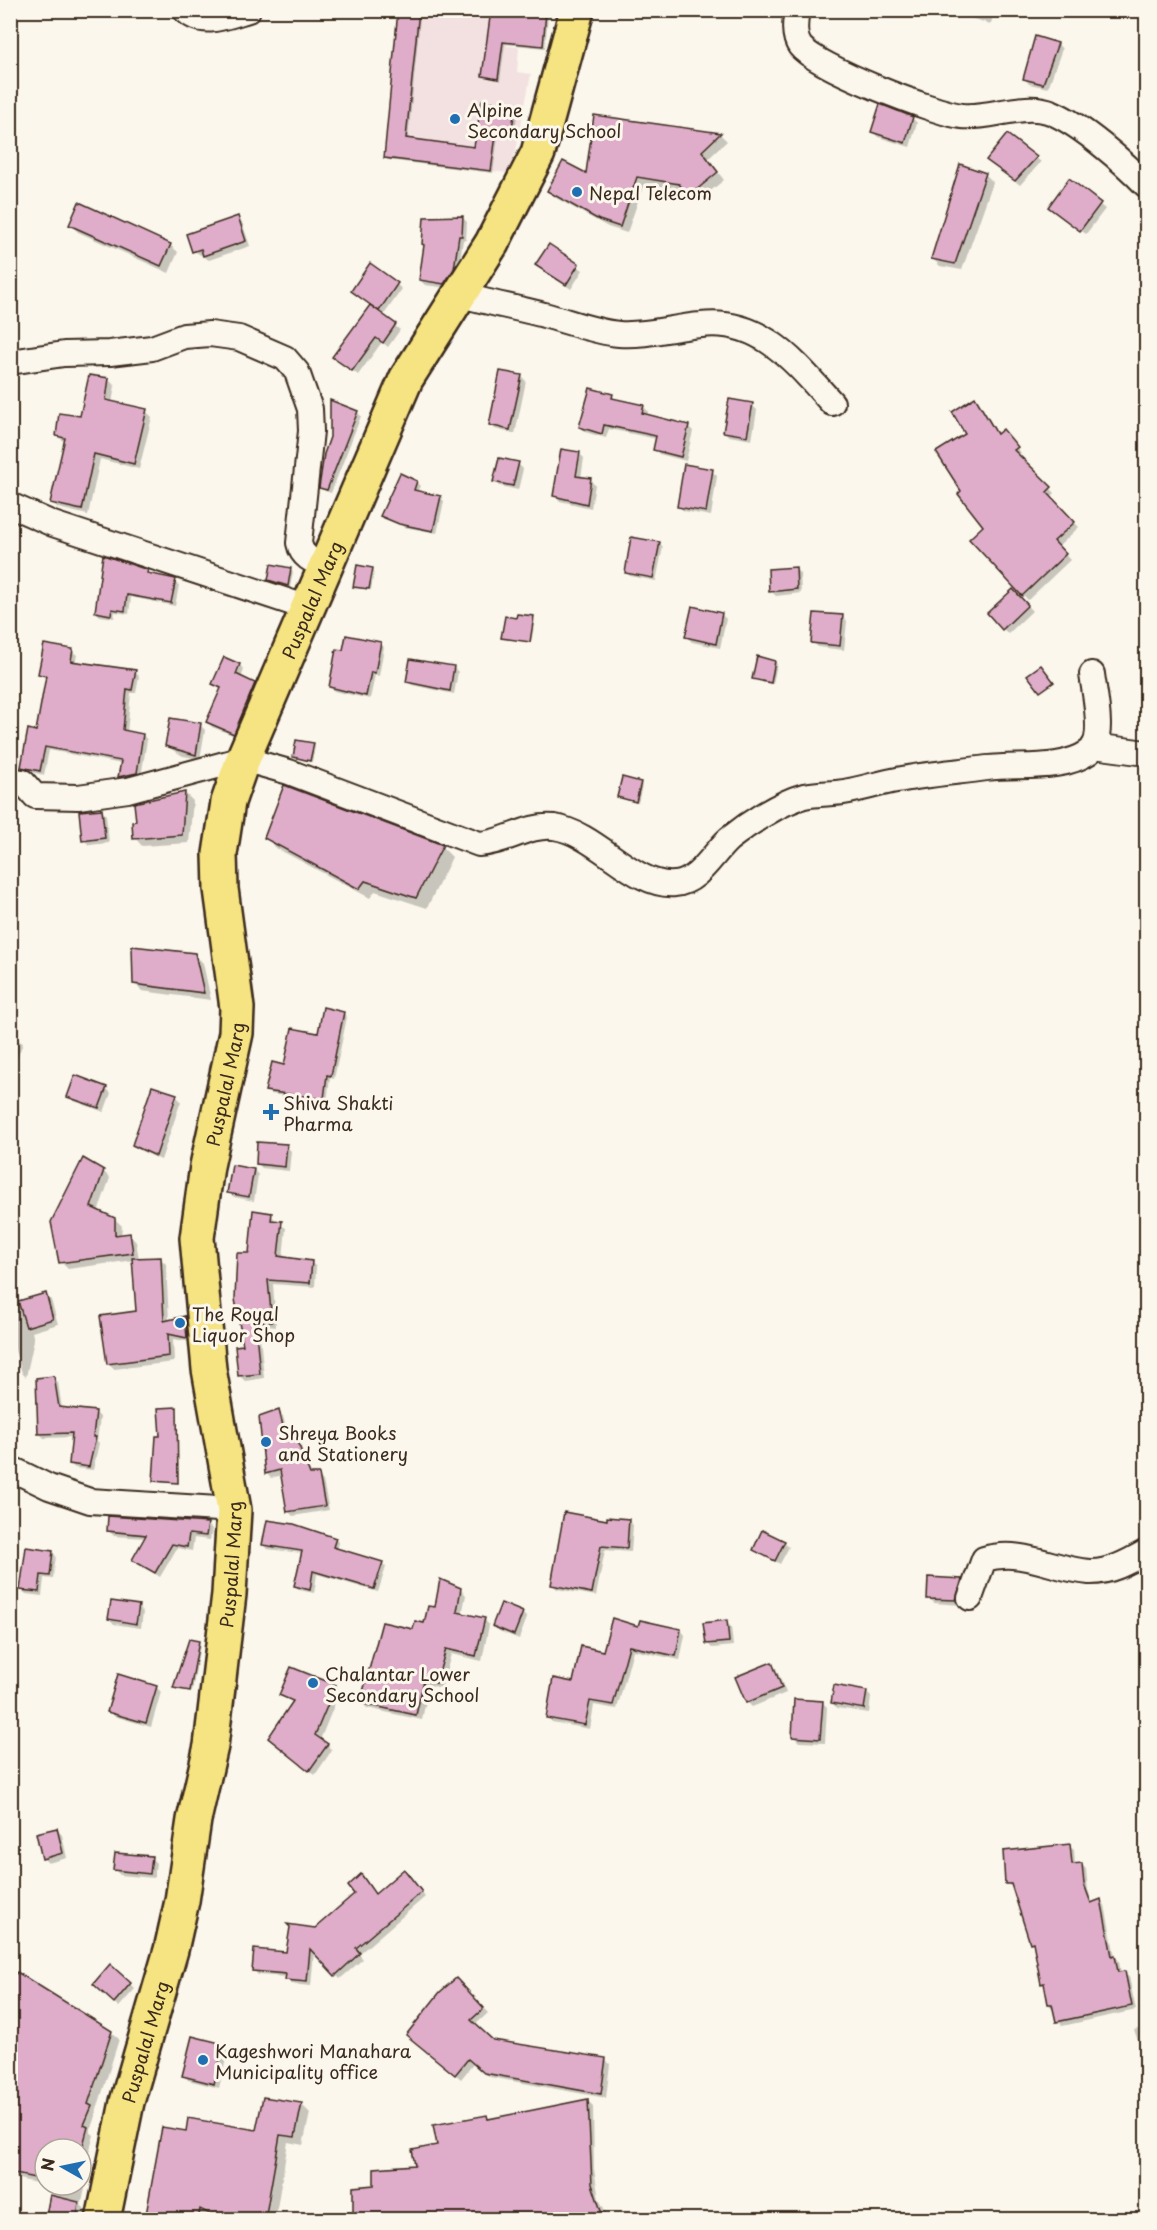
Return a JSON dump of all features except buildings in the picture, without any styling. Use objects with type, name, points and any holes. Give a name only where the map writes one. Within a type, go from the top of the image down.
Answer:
[{"type":"main road","name":"Puspalal Marg","points":[[103,2220],[127,2103],[173,1940],[194,1820],[211,1746],[230,1594],[234,1510],[210,1369],[196,1238],[207,1166],[236,1033],[237,1008],[221,889],[220,854],[228,802],[243,759],[406,379],[492,243],[538,153],[578,10]]},
{"type":"street","points":[[184,10],[193,17],[212,20],[248,10]]},
{"type":"street","points":[[797,10],[795,27],[800,46],[818,60],[895,96],[943,113],[965,117],[1027,109],[1051,112],[1130,168],[1146,185]]},
{"type":"street","points":[[459,294],[616,334],[636,334],[711,324],[739,326],[754,332],[791,359],[832,403]]},
{"type":"street","points":[[10,362],[64,354],[110,353],[152,348],[184,336],[210,334],[238,338],[285,358],[297,372],[310,409],[311,431],[299,543],[301,552],[309,559],[327,566]]},
{"type":"street","points":[[10,505],[52,524],[308,608]]},
{"type":"street","points":[[10,780],[23,782],[35,796],[78,797],[128,790],[243,759],[288,772],[479,844],[504,840],[543,826],[565,830],[593,842],[653,881],[674,885],[691,878],[739,831],[800,797],[843,792],[899,779],[990,768],[1070,762],[1084,755],[1094,746],[1099,724],[1092,674]]},
{"type":"street","points":[[1094,746],[1146,753]]},
{"type":"street","points":[[10,1468],[49,1487],[90,1501],[234,1510]]},
{"type":"street","points":[[970,1598],[984,1559],[1015,1554],[1091,1572],[1110,1568],[1146,1552]]},
{"type":"shaded area","name":"Alpine Secondary School","points":[[398,11],[510,11],[507,46],[519,47],[517,72],[531,74],[516,151],[507,173],[384,158]]},
{"type":"place","name":"Alpine Secondary School","points":[[455,119]]},
{"type":"place","name":"Nepal Telecom","points":[[577,192]]},
{"type":"place","name":"Shiva Shakti Pharma","points":[[271,1112]]},
{"type":"place","name":"The Royal Liquor Shop","points":[[180,1323]]},
{"type":"place","name":"Shreya Books and Stationery","points":[[266,1442]]},
{"type":"place","name":"Chalantar Lower Secondary School","points":[[313,1683]]},
{"type":"place","name":"Kageshwori Manahara Municipality office","points":[[203,2060]]}]
